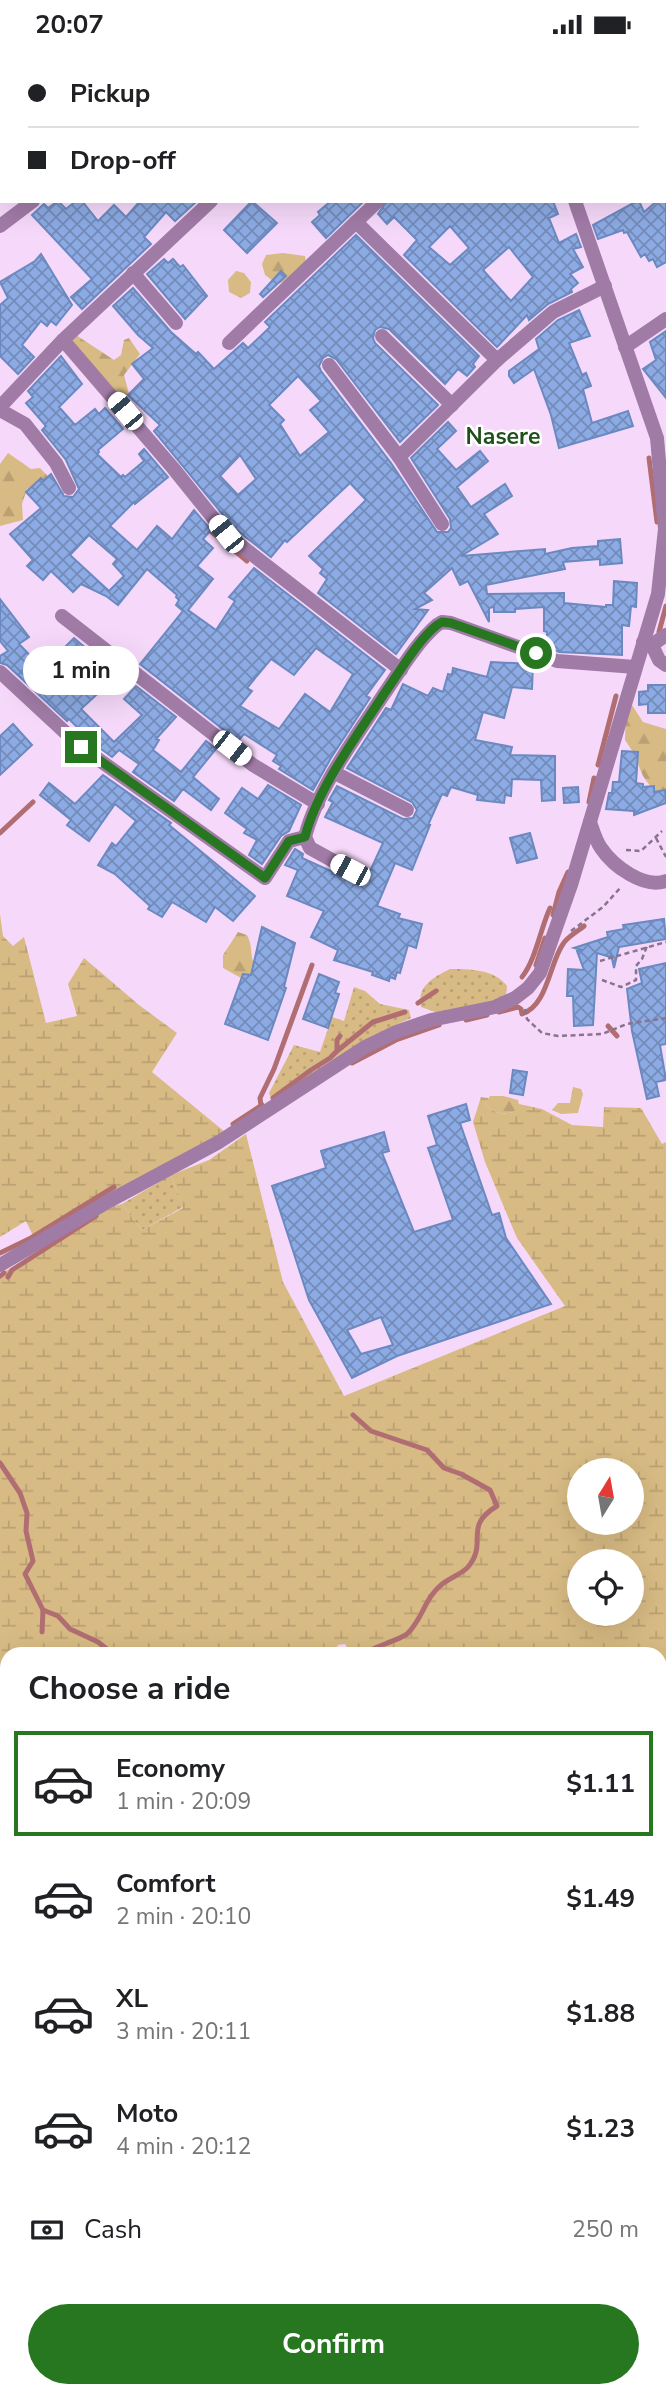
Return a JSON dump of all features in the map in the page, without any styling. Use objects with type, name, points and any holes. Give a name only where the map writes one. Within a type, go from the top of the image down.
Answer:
[{"type":"street","points":[[0,226],[30,203]]},
{"type":"street","points":[[69,488],[56,463],[25,424],[0,409],[63,340],[209,203]]},
{"type":"street","points":[[229,343],[376,203]]},
{"type":"street","points":[[0,1265],[109,1201],[219,1142],[365,1047],[430,1020],[495,1007],[515,998],[528,988],[540,973],[590,823],[635,667],[647,643],[658,594],[665,529],[657,439],[576,203]]},
{"type":"street","points":[[356,222],[497,360]]},
{"type":"street","points":[[133,273],[176,323]]},
{"type":"street","points":[[399,457],[497,360],[553,312],[605,286]]},
{"type":"street","points":[[625,347],[666,319]]},
{"type":"street","points":[[382,336],[452,405]]},
{"type":"street","points":[[63,340],[226,534],[401,670]]},
{"type":"street","points":[[329,365],[399,457],[442,524]]},
{"type":"street","points":[[62,616],[253,765],[318,804]]},
{"type":"street","points":[[350,870],[310,848],[305,837],[309,820],[349,748],[401,670],[439,623],[445,622],[557,661],[635,667]]},
{"type":"street","points":[[647,643],[666,635]]},
{"type":"street","points":[[647,643],[666,665]]},
{"type":"street","points":[[0,672],[81,747],[265,878],[289,841],[305,837]]},
{"type":"street","points":[[335,773],[407,810]]},
{"type":"street","points":[[590,823],[604,852],[639,880],[658,884],[666,881]]},
{"type":"path","points":[[619,849],[641,851],[663,831]]},
{"type":"path","points":[[656,838],[666,857]]},
{"type":"path","points":[[552,941],[603,907],[625,883]]},
{"type":"path","points":[[600,961],[666,942]]},
{"type":"path","points":[[602,980],[621,987],[636,980],[636,966],[642,960],[647,946]]},
{"type":"path","points":[[525,1010],[527,1019],[542,1033],[558,1036],[602,1034],[627,1024],[666,1018]]},
{"type":"green space","points":[[283,253],[305,256],[307,268],[293,279],[277,284],[265,275],[262,264],[266,255]]},
{"type":"green space","points":[[236,271],[244,273],[251,282],[250,293],[241,298],[229,292],[228,280]]},
{"type":"green space","points":[[76,335],[114,360],[121,355],[124,340],[129,338],[140,354],[124,375],[129,394],[118,398],[68,344]]},
{"type":"green space","points":[[8,453],[31,469],[40,468],[64,493],[62,498],[38,483],[27,489],[22,504],[23,520],[0,526],[0,464]]},
{"type":"green space","points":[[630,702],[643,722],[666,729],[666,791],[655,793],[625,740],[626,708]]},
{"type":"green space","points":[[0,914],[3,936],[13,946],[24,937],[46,1023],[77,1016],[68,984],[84,958],[177,1033],[152,1072],[225,1132],[111,1193],[35,1240],[26,1221],[0,1237]]},
{"type":"green space","points":[[238,932],[247,935],[254,963],[260,973],[258,980],[241,978],[223,968],[223,955]]},
{"type":"green space","points":[[450,969],[489,973],[507,986],[506,995],[495,1003],[438,1013],[421,1007],[421,993],[424,988],[432,979]]},
{"type":"green space","points":[[354,987],[365,991],[380,1004],[409,1010],[411,1018],[370,1037],[272,1101],[269,1093],[294,1045],[320,1052],[332,1017],[344,1021]]},
{"type":"green space","points":[[573,1087],[581,1089],[583,1094],[578,1113],[561,1114],[552,1110],[558,1103],[570,1103]]},
{"type":"green space","points":[[490,1096],[518,1100],[520,1109],[510,1113],[497,1112],[485,1104]]},
{"type":"green space","points":[[481,1097],[489,1098],[485,1104],[497,1112],[515,1111],[519,1109],[519,1104],[542,1109],[572,1125],[603,1127],[604,1107],[641,1108],[662,1144],[666,1142],[666,1647],[347,1647],[345,1644],[337,1647],[0,1647],[0,1274],[63,1239],[110,1207],[122,1204],[142,1230],[183,1208],[171,1175],[209,1160],[246,1134],[283,1282],[344,1396],[565,1306],[517,1238],[485,1162],[473,1122]]},
{"type":"green space","points":[[171,1175],[183,1207],[142,1230],[122,1204]]},
{"type":"building","points":[[55,203],[60,203],[66,209],[74,203],[84,203],[98,221],[114,205],[126,217],[138,203],[195,203],[175,221],[166,212],[144,237],[151,244],[82,309],[71,297],[92,279],[32,215],[44,204],[48,208]]},
{"type":"building","points":[[250,203],[254,203],[277,223],[247,253],[224,230]]},
{"type":"building","points":[[329,203],[362,203],[326,238],[312,222],[320,215],[318,212]]},
{"type":"building","points":[[386,203],[554,203],[558,214],[549,218],[559,243],[576,234],[581,247],[573,249],[583,267],[570,274],[578,283],[571,289],[572,292],[548,304],[529,320],[527,315],[497,347],[404,255],[417,240],[394,217],[387,224],[378,214]],"holes":[[[450,226],[469,248],[450,265],[429,247]],[[509,247],[533,277],[511,301],[483,270]]]},
{"type":"building","points":[[633,203],[640,203],[644,212],[655,203],[666,203],[666,262],[657,267],[653,259],[649,261],[645,254],[641,257],[627,232],[624,233],[623,230],[598,239],[593,225]]},
{"type":"building","points":[[356,235],[479,356],[473,364],[475,367],[467,376],[458,369],[445,384],[389,329],[380,327],[375,330],[375,343],[438,405],[400,442],[336,359],[328,355],[323,358],[319,366],[321,371],[391,463],[437,532],[448,532],[451,528],[450,519],[411,458],[448,422],[456,431],[437,449],[456,470],[480,451],[488,461],[457,487],[471,507],[505,484],[512,496],[484,514],[498,534],[461,556],[545,549],[545,554],[598,546],[598,541],[620,539],[622,563],[600,565],[600,559],[563,562],[565,569],[486,585],[487,594],[564,593],[564,603],[606,607],[613,605],[614,581],[637,583],[636,607],[631,606],[629,626],[622,625],[622,655],[559,652],[547,647],[544,607],[515,609],[515,612],[494,612],[494,607],[489,608],[489,622],[468,581],[460,585],[452,568],[424,593],[432,600],[415,609],[428,610],[396,654],[318,593],[327,579],[320,573],[323,569],[309,556],[366,500],[350,483],[287,542],[285,540],[271,557],[233,527],[154,431],[160,425],[128,395],[144,379],[132,364],[153,348],[113,306],[133,288],[171,332],[196,354],[198,352],[214,369],[243,343],[248,348],[270,327],[265,322]],"holes":[[[298,376],[321,401],[310,410],[329,432],[300,456],[280,424],[284,420],[269,405]],[[240,455],[256,479],[238,495],[220,476]]]},
{"type":"building","points":[[41,254],[72,305],[56,325],[51,321],[47,326],[41,321],[22,345],[34,357],[18,374],[0,356],[0,305],[8,298],[0,282],[35,261]]},
{"type":"building","points":[[164,259],[168,263],[173,259],[180,267],[183,265],[207,296],[185,319],[147,274]]},
{"type":"building","points":[[281,271],[286,276],[263,297],[260,294]]},
{"type":"building","points":[[579,310],[590,336],[569,343],[582,375],[586,373],[591,386],[583,389],[592,423],[628,411],[633,426],[559,448],[551,415],[534,369],[514,383],[509,371],[539,349],[536,339],[558,320]]},
{"type":"building","points":[[666,331],[666,398],[643,369],[656,360],[650,342]]},
{"type":"building","points":[[61,356],[82,384],[59,407],[75,425],[95,409],[99,414],[105,408],[123,429],[98,450],[97,454],[121,477],[125,477],[144,461],[139,454],[144,449],[168,477],[135,504],[134,502],[110,526],[137,550],[157,526],[172,539],[194,510],[211,530],[203,539],[213,548],[197,566],[213,579],[188,610],[216,630],[235,601],[229,597],[254,568],[385,670],[366,696],[370,698],[313,790],[279,769],[281,766],[273,761],[277,755],[244,734],[238,741],[140,664],[183,611],[176,605],[179,600],[177,595],[147,569],[118,605],[81,584],[73,592],[51,571],[43,580],[27,566],[33,560],[10,534],[41,508],[26,492],[41,478],[43,481],[51,474],[64,496],[73,497],[79,489],[66,460],[42,430],[46,426],[26,403],[33,397],[28,391]],"holes":[[[89,535],[117,559],[113,564],[124,576],[109,591],[70,555]],[[316,648],[353,674],[330,712],[305,694],[279,729],[240,706],[252,691],[247,688],[271,659],[294,675]]]},
{"type":"building","points":[[0,599],[29,637],[19,644],[43,669],[74,638],[94,655],[91,657],[96,661],[89,669],[105,687],[81,709],[114,742],[142,715],[124,699],[136,686],[176,717],[156,739],[159,740],[153,750],[181,772],[206,741],[216,749],[193,777],[219,799],[211,810],[183,789],[174,801],[133,772],[139,764],[119,750],[112,757],[69,719],[67,721],[7,665],[0,663],[0,656],[8,651],[0,641]]},
{"type":"building","points":[[491,662],[533,664],[532,689],[512,687],[504,718],[483,712],[475,740],[512,747],[510,755],[555,756],[555,800],[542,801],[541,780],[512,779],[511,796],[505,795],[504,803],[477,800],[478,795],[451,787],[447,796],[442,794],[412,870],[395,863],[377,906],[400,914],[398,918],[422,924],[416,948],[408,945],[400,973],[397,972],[395,979],[390,977],[389,981],[372,975],[373,972],[334,960],[338,950],[311,937],[324,911],[287,896],[298,870],[285,865],[295,849],[303,854],[302,858],[333,872],[332,874],[364,884],[383,843],[325,817],[333,802],[329,800],[337,786],[403,819],[413,818],[417,810],[412,802],[347,768],[386,708],[391,710],[403,684],[428,696],[433,688],[443,692],[448,674],[452,675],[453,668],[487,677]]},
{"type":"building","points":[[648,685],[666,685],[666,713],[648,713],[648,704],[639,705],[639,692],[648,691]]},
{"type":"building","points":[[13,724],[32,745],[0,775],[0,736]]},
{"type":"building","points":[[622,751],[638,752],[636,783],[643,784],[643,787],[654,786],[654,792],[665,790],[666,803],[634,815],[634,811],[606,809],[613,782],[619,782]]},
{"type":"building","points":[[103,775],[171,823],[169,825],[255,896],[233,921],[215,907],[206,922],[172,902],[162,917],[148,909],[150,906],[115,874],[98,865],[112,843],[116,846],[136,821],[115,804],[89,841],[67,825],[71,820],[40,795],[49,783],[75,804]]},
{"type":"building","points":[[268,785],[301,805],[289,831],[281,836],[262,864],[249,855],[257,840],[244,833],[247,829],[225,813],[242,788],[258,799]]},
{"type":"building","points":[[578,787],[579,802],[564,803],[563,788]]},
{"type":"building","points":[[530,833],[537,858],[517,863],[510,838]]},
{"type":"building","points":[[664,919],[666,939],[619,947],[614,968],[611,954],[610,957],[597,953],[593,1025],[574,1026],[573,996],[567,996],[568,969],[584,970],[577,951],[582,950],[574,948],[608,937],[607,932],[624,929],[623,925]]},
{"type":"building","points":[[262,927],[295,943],[284,987],[286,988],[268,1040],[225,1024],[243,974],[251,975]]},
{"type":"building","points":[[666,963],[666,1044],[660,1045],[666,1080],[656,1082],[659,1096],[647,1099],[632,1031],[627,989],[642,983],[639,969]]},
{"type":"building","points":[[319,974],[339,982],[335,993],[339,994],[328,1028],[303,1019]]},
{"type":"building","points":[[513,1070],[527,1072],[523,1095],[510,1093]]},
{"type":"building","points":[[466,1104],[470,1120],[460,1123],[492,1215],[499,1213],[506,1238],[551,1304],[397,1356],[352,1378],[309,1300],[272,1186],[326,1168],[321,1151],[384,1132],[389,1151],[382,1153],[414,1232],[453,1220],[428,1148],[437,1145],[428,1116]],"holes":[[[381,1317],[393,1345],[361,1354],[347,1330]]]},
{"type":"waterway","points":[[649,458],[657,522]]},
{"type":"waterway","points":[[206,527],[247,561]]},
{"type":"waterway","points":[[659,632],[666,606]]},
{"type":"waterway","points":[[598,765],[616,696]]},
{"type":"waterway","points":[[589,802],[594,778]]},
{"type":"waterway","points":[[0,833],[33,802]]},
{"type":"waterway","points":[[553,915],[568,872]]},
{"type":"waterway","points":[[522,977],[531,962],[550,908]]},
{"type":"waterway","points":[[499,1012],[518,1007],[522,1014],[531,1009],[543,993],[563,944],[584,926]]},
{"type":"waterway","points":[[536,965],[545,938]]},
{"type":"waterway","points":[[261,1106],[260,1098],[274,1069],[312,965]]},
{"type":"waterway","points":[[418,1003],[436,991]]},
{"type":"waterway","points":[[337,1051],[373,1022],[405,1012]]},
{"type":"waterway","points":[[466,1020],[487,1015]]},
{"type":"waterway","points":[[352,1063],[396,1040],[439,1025]]},
{"type":"waterway","points":[[608,1026],[617,1036]]},
{"type":"waterway","points":[[273,1098],[330,1058],[337,1051],[337,1040],[340,1036]]},
{"type":"waterway","points":[[233,1124],[262,1105]]},
{"type":"waterway","points":[[0,1253],[31,1238],[114,1187]]},
{"type":"waterway","points":[[8,1277],[12,1270],[96,1216]]},
{"type":"waterway","points":[[0,1276],[4,1273]]},
{"type":"waterway","points":[[353,1415],[371,1431],[427,1450],[444,1468],[490,1490],[497,1506],[481,1521],[474,1558],[468,1567],[436,1590],[407,1634],[378,1647]]},
{"type":"waterway","points":[[0,1463],[20,1493],[27,1513],[26,1531],[33,1561],[25,1574],[43,1610],[42,1632]]},
{"type":"waterway","points":[[43,1610],[58,1616],[70,1629],[104,1647]]},
{"type":"district","name":"Nasere","points":[[503,436]]},
{"type":"route","points":[[81,747],[265,878],[289,841],[305,837],[309,820],[349,748],[432,629],[442,622],[451,623],[536,653]]}]
